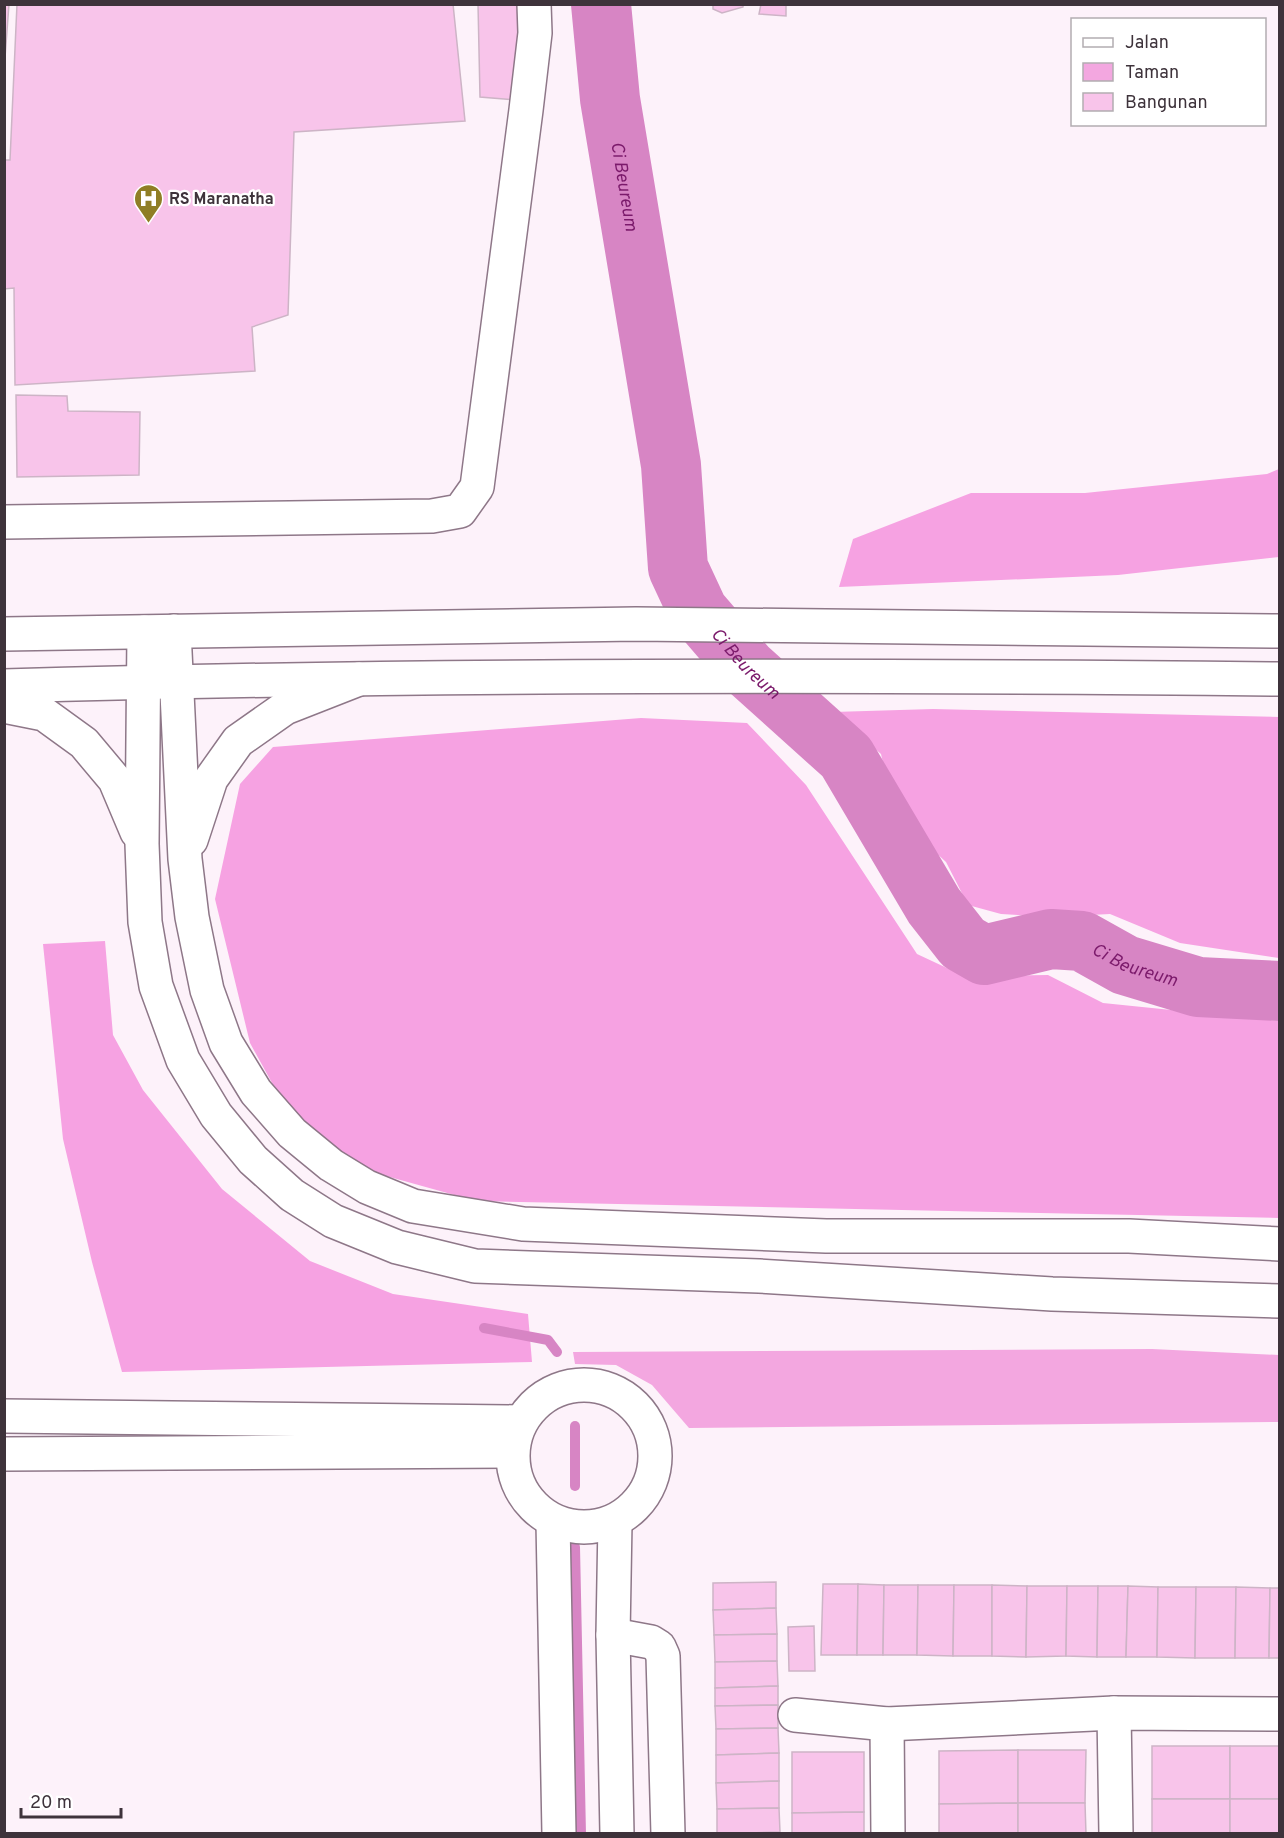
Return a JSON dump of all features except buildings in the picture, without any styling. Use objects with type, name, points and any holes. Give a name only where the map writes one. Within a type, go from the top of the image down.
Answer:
[{"type":"main road","points":[[4,522],[432,516],[460,512],[477,488],[526,110],[535,33],[534,4]]},
{"type":"main road","points":[[4,634],[636,624],[1280,631]]},
{"type":"main road","points":[[159,632],[176,681],[185,859],[192,917],[207,990],[226,1043],[256,1092],[292,1133],[331,1165],[366,1187],[413,1206],[534,1225],[826,1236],[1129,1236],[1280,1244]]},
{"type":"main road","points":[[159,632],[144,682],[142,844],[145,922],[156,986],[183,1060],[216,1115],[253,1160],[292,1195],[333,1221],[397,1247],[475,1266],[759,1276],[1052,1294],[1280,1301]]},
{"type":"main road","points":[[4,686],[176,681],[667,675],[1280,680]]},
{"type":"main road","points":[[185,859],[211,779],[238,741],[285,708],[358,679]]},
{"type":"main road","points":[[4,706],[44,714],[84,743],[114,780],[142,844]]},
{"type":"main road","points":[[581,1384],[622,1394],[651,1426],[657,1462],[643,1498],[615,1522],[584,1528],[553,1522],[530,1505],[515,1480],[516,1436],[540,1398],[581,1384]]},
{"type":"main road","points":[[4,1416],[516,1436]]},
{"type":"main road","points":[[5,1451],[516,1436]]},
{"type":"main road","points":[[553,1522],[559,1833]]},
{"type":"main road","points":[[615,1522],[613,1635],[617,1833]]},
{"type":"main road","points":[[613,1635],[651,1642],[659,1647],[663,1656],[668,1833]]},
{"type":"main road","points":[[1114,1713],[1116,1833]]},
{"type":"main road","points":[[795,1715],[887,1724],[1114,1713],[1280,1714]]},
{"type":"main road","points":[[887,1724],[888,1833]]},
{"type":"green space","points":[[1152,1349],[1279,1355],[1279,1422],[689,1428],[652,1385],[616,1365],[575,1364],[573,1352]]},
{"type":"shaded area","points":[[1279,469],[1279,557],[1118,575],[839,587],[853,539],[971,493],[1085,493],[1267,474]]},
{"type":"shaded area","points":[[933,709],[1279,717],[1279,958],[1180,943],[1110,914],[1052,917],[1001,914],[968,905],[946,862],[895,815],[881,754],[833,712]]},
{"type":"shaded area","points":[[641,718],[747,723],[806,785],[917,954],[964,976],[1048,975],[1103,1003],[1279,1021],[1279,1218],[476,1201],[361,1169],[288,1112],[250,1043],[215,899],[240,784],[273,747]]},
{"type":"shaded area","points":[[105,941],[113,1035],[143,1090],[222,1189],[310,1261],[393,1294],[528,1314],[532,1362],[122,1372],[92,1262],[63,1139],[43,944]]},
{"type":"waterway","name":"Ci Beureum","points":[[601,4],[610,99],[671,465],[678,568],[698,611],[747,668],[846,757],[934,906],[963,943],[984,955],[1051,939],[1082,941],[1125,965],[1198,987],[1280,991]]},
{"type":"waterway","points":[[484,1328],[548,1340],[557,1352]]},
{"type":"waterway","points":[[575,1426],[575,1486]]},
{"type":"waterway","points":[[575,1547],[581,1834]]},
{"type":"place","name":"RS Maranatha","points":[[148,224]]}]
